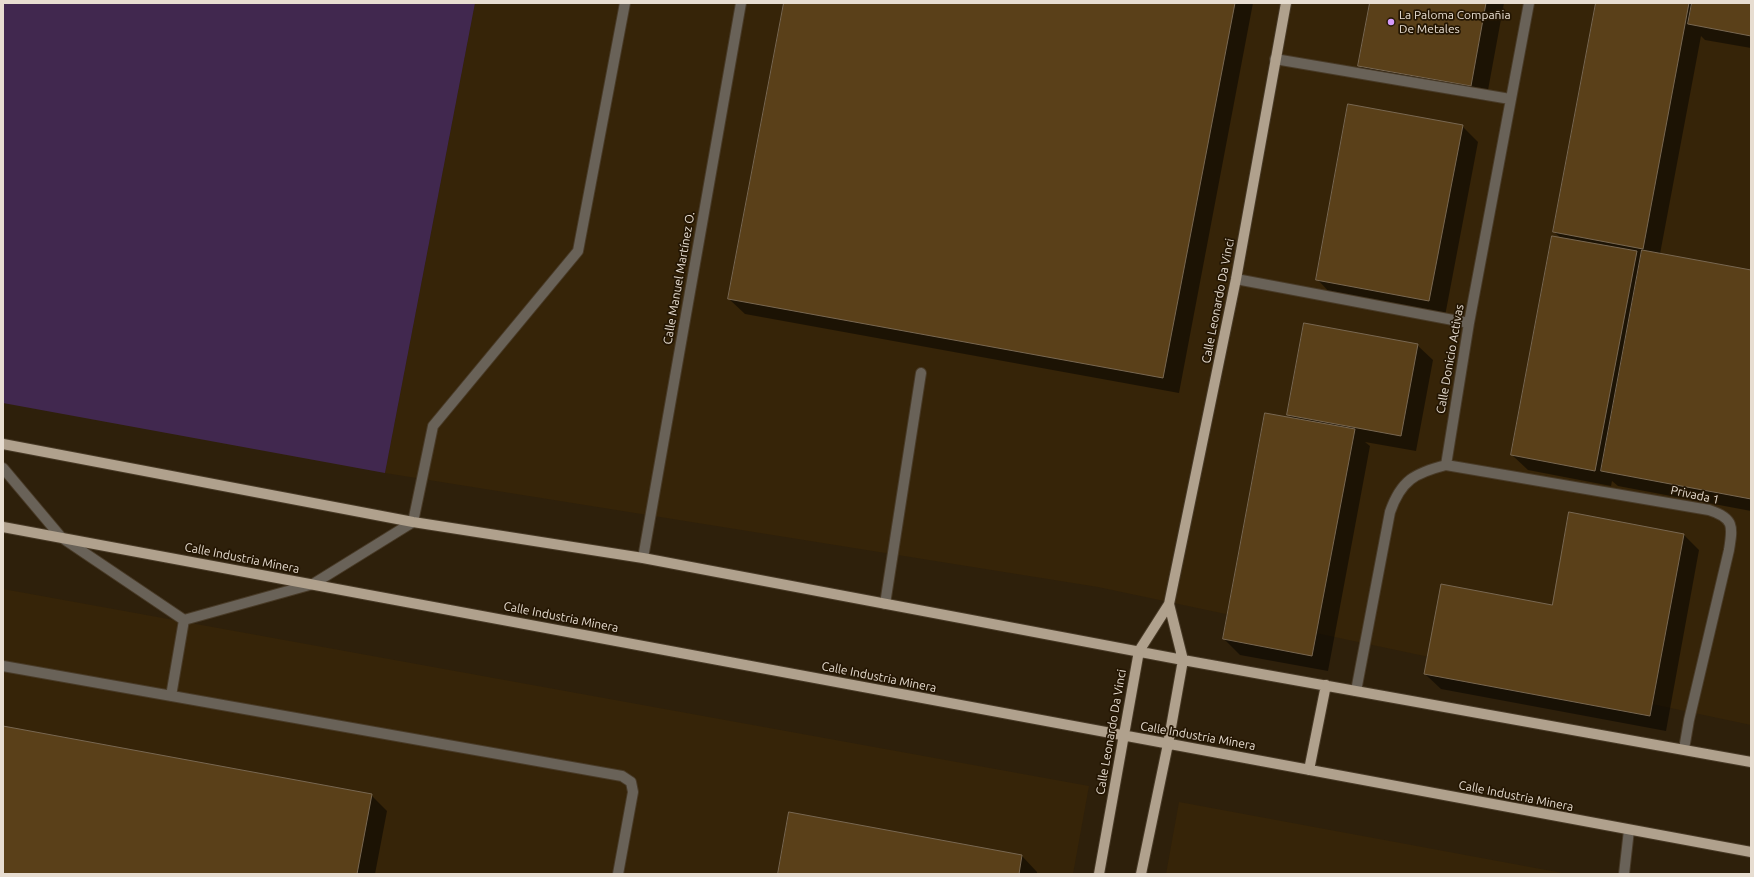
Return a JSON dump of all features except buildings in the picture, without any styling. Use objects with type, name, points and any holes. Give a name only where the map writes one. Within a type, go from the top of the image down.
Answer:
[{"type":"main road","name":"Calle Leonardo Da Vinci","points":[[1099,874],[1139,651],[1169,604],[1236,279],[1286,3]]},
{"type":"main road","points":[[3,444],[413,522],[643,558],[1183,660],[1751,762]]},
{"type":"main road","name":"Calle Industria Minera","points":[[3,527],[1751,852]]},
{"type":"main road","name":"Calle Leonardo Da Vinci","points":[[1140,874],[1168,744],[1183,660],[1169,604]]},
{"type":"main road","points":[[1309,770],[1326,685]]},
{"type":"street","points":[[3,468],[61,537],[184,620],[313,584],[413,522],[433,426],[578,251],[625,3]]},
{"type":"street","name":"Calle Manuel Martínez O.","points":[[643,558],[741,3]]},
{"type":"street","name":"Calle Donicio Activas","points":[[1446,465],[1469,323],[1529,3]]},
{"type":"street","points":[[1275,58],[1510,99]]},
{"type":"street","points":[[1236,279],[1469,323]]},
{"type":"street","points":[[885,604],[921,373]]},
{"type":"street","points":[[1356,691],[1390,512],[1395,498],[1407,482],[1412,478],[1423,471],[1446,465]]},
{"type":"street","name":"Privada 1","points":[[1446,465],[1709,510],[1720,513],[1728,519],[1732,526],[1730,550],[1689,720],[1684,749]]},
{"type":"street","points":[[171,696],[184,620]]},
{"type":"street","points":[[3,666],[622,776],[631,782],[633,792],[618,874]]},
{"type":"street","points":[[1624,874],[1629,830]]},
{"type":"shaded area","points":[[3,3],[475,3],[385,473],[3,403]]},
{"type":"shaded area","points":[[475,3],[1751,3],[1751,725],[1098,587],[385,473]]},
{"type":"shaded area","points":[[3,589],[1089,786],[1073,874],[3,874]]},
{"type":"shaded area","points":[[1179,802],[1568,874],[1166,874]]},
{"type":"place","name":"La Paloma Compañia De Metales","points":[[1391,22]]}]
